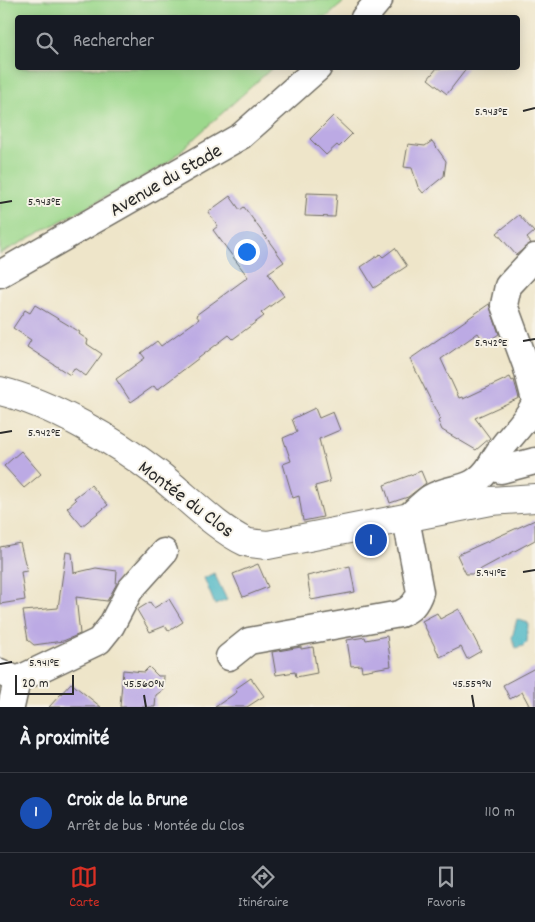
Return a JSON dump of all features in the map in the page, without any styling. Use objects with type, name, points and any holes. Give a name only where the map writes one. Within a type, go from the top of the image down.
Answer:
[{"type":"main road","name":"Montée du Clos","points":[[0,391],[50,409],[98,435],[157,473],[230,532],[247,542],[268,545],[491,502],[535,498]]},
{"type":"street","points":[[366,15],[379,0]]},
{"type":"street","name":"Avenue du Stade","points":[[0,274],[241,136],[316,70]]},
{"type":"street","points":[[228,656],[249,641],[400,614],[411,609],[417,601],[420,592],[406,519],[431,498],[465,487],[483,478],[498,450],[529,416],[535,402],[526,365],[504,305],[508,286],[535,257]]},
{"type":"street","points":[[491,465],[501,470],[535,461]]},
{"type":"street","points":[[11,707],[9,676],[100,641],[111,626],[130,590],[164,552]]},
{"type":"green space","points":[[0,0],[346,0],[329,15],[15,15],[15,70],[270,70],[166,164],[0,254]]},
{"type":"water","points":[[214,573],[227,600],[215,605],[204,578]]},
{"type":"water","points":[[517,619],[528,623],[527,642],[523,646],[516,648],[512,638]]},
{"type":"building","points":[[435,70],[465,70],[447,94],[428,79]]},
{"type":"building","points":[[333,116],[352,134],[339,147],[337,145],[326,155],[310,139]]},
{"type":"building","points":[[432,141],[446,161],[444,176],[423,193],[418,187],[412,168],[404,167],[408,144],[425,146]]},
{"type":"building","points":[[307,193],[337,194],[335,217],[305,216]]},
{"type":"building","points":[[230,196],[240,210],[244,207],[284,262],[268,273],[284,296],[261,313],[264,316],[233,339],[229,335],[157,390],[154,386],[131,402],[116,379],[145,358],[141,353],[157,341],[161,346],[199,319],[196,315],[248,277],[213,230],[218,226],[208,212]]},
{"type":"building","points":[[519,215],[534,232],[527,238],[531,243],[516,255],[497,233]]},
{"type":"building","points":[[395,248],[407,266],[374,288],[361,267],[380,254],[383,257]]},
{"type":"building","points":[[489,304],[499,334],[485,343],[478,333],[441,359],[459,398],[462,397],[463,399],[510,377],[512,381],[514,380],[519,398],[475,418],[490,438],[476,450],[442,430],[438,421],[440,419],[410,359]]},
{"type":"building","points":[[35,305],[80,332],[79,334],[88,340],[87,344],[102,354],[86,376],[74,368],[70,375],[27,347],[31,340],[13,328],[25,310],[30,313]]},
{"type":"building","points":[[315,408],[319,418],[333,412],[340,430],[319,439],[330,482],[315,486],[323,517],[303,521],[299,496],[293,498],[283,464],[291,461],[283,438],[297,432],[292,419]]},
{"type":"building","points":[[21,451],[41,474],[24,488],[4,466]]},
{"type":"building","points":[[421,471],[426,483],[408,497],[390,503],[384,485]]},
{"type":"building","points":[[91,485],[108,505],[82,526],[67,508],[76,500],[74,498]]},
{"type":"building","points":[[535,520],[535,540],[472,574],[466,574],[457,555]]},
{"type":"building","points":[[20,543],[27,571],[21,572],[25,600],[0,604],[0,547]]},
{"type":"building","points":[[66,552],[72,553],[74,573],[96,568],[117,571],[116,585],[107,601],[76,597],[80,634],[63,641],[34,645],[28,640],[23,611],[58,608]]},
{"type":"building","points":[[258,564],[268,587],[243,597],[233,574]]},
{"type":"building","points":[[350,566],[355,592],[311,600],[307,576]]},
{"type":"building","points":[[169,599],[183,622],[169,631],[165,626],[150,632],[137,610],[150,602],[154,608]]},
{"type":"building","points":[[459,609],[481,651],[467,659],[461,647],[440,657],[422,621],[437,613],[440,619]]},
{"type":"building","points":[[387,636],[391,666],[362,671],[361,665],[351,666],[347,640],[365,637],[366,640]]},
{"type":"building","points":[[301,647],[301,649],[313,647],[317,673],[296,677],[295,672],[276,675],[272,652]]},
{"type":"building","points":[[149,667],[158,676],[164,676],[163,690],[156,695],[155,707],[120,707],[123,670],[144,672]]},
{"type":"building","points":[[535,668],[535,707],[530,707],[522,692],[510,699],[503,685]]},
{"type":"building","points":[[251,678],[264,696],[247,707],[215,707],[237,692],[235,689]]},
{"type":"building","points":[[71,683],[101,707],[49,707]]},
{"type":"place","name":"Croix de la Brune","points":[[371,540]]}]
